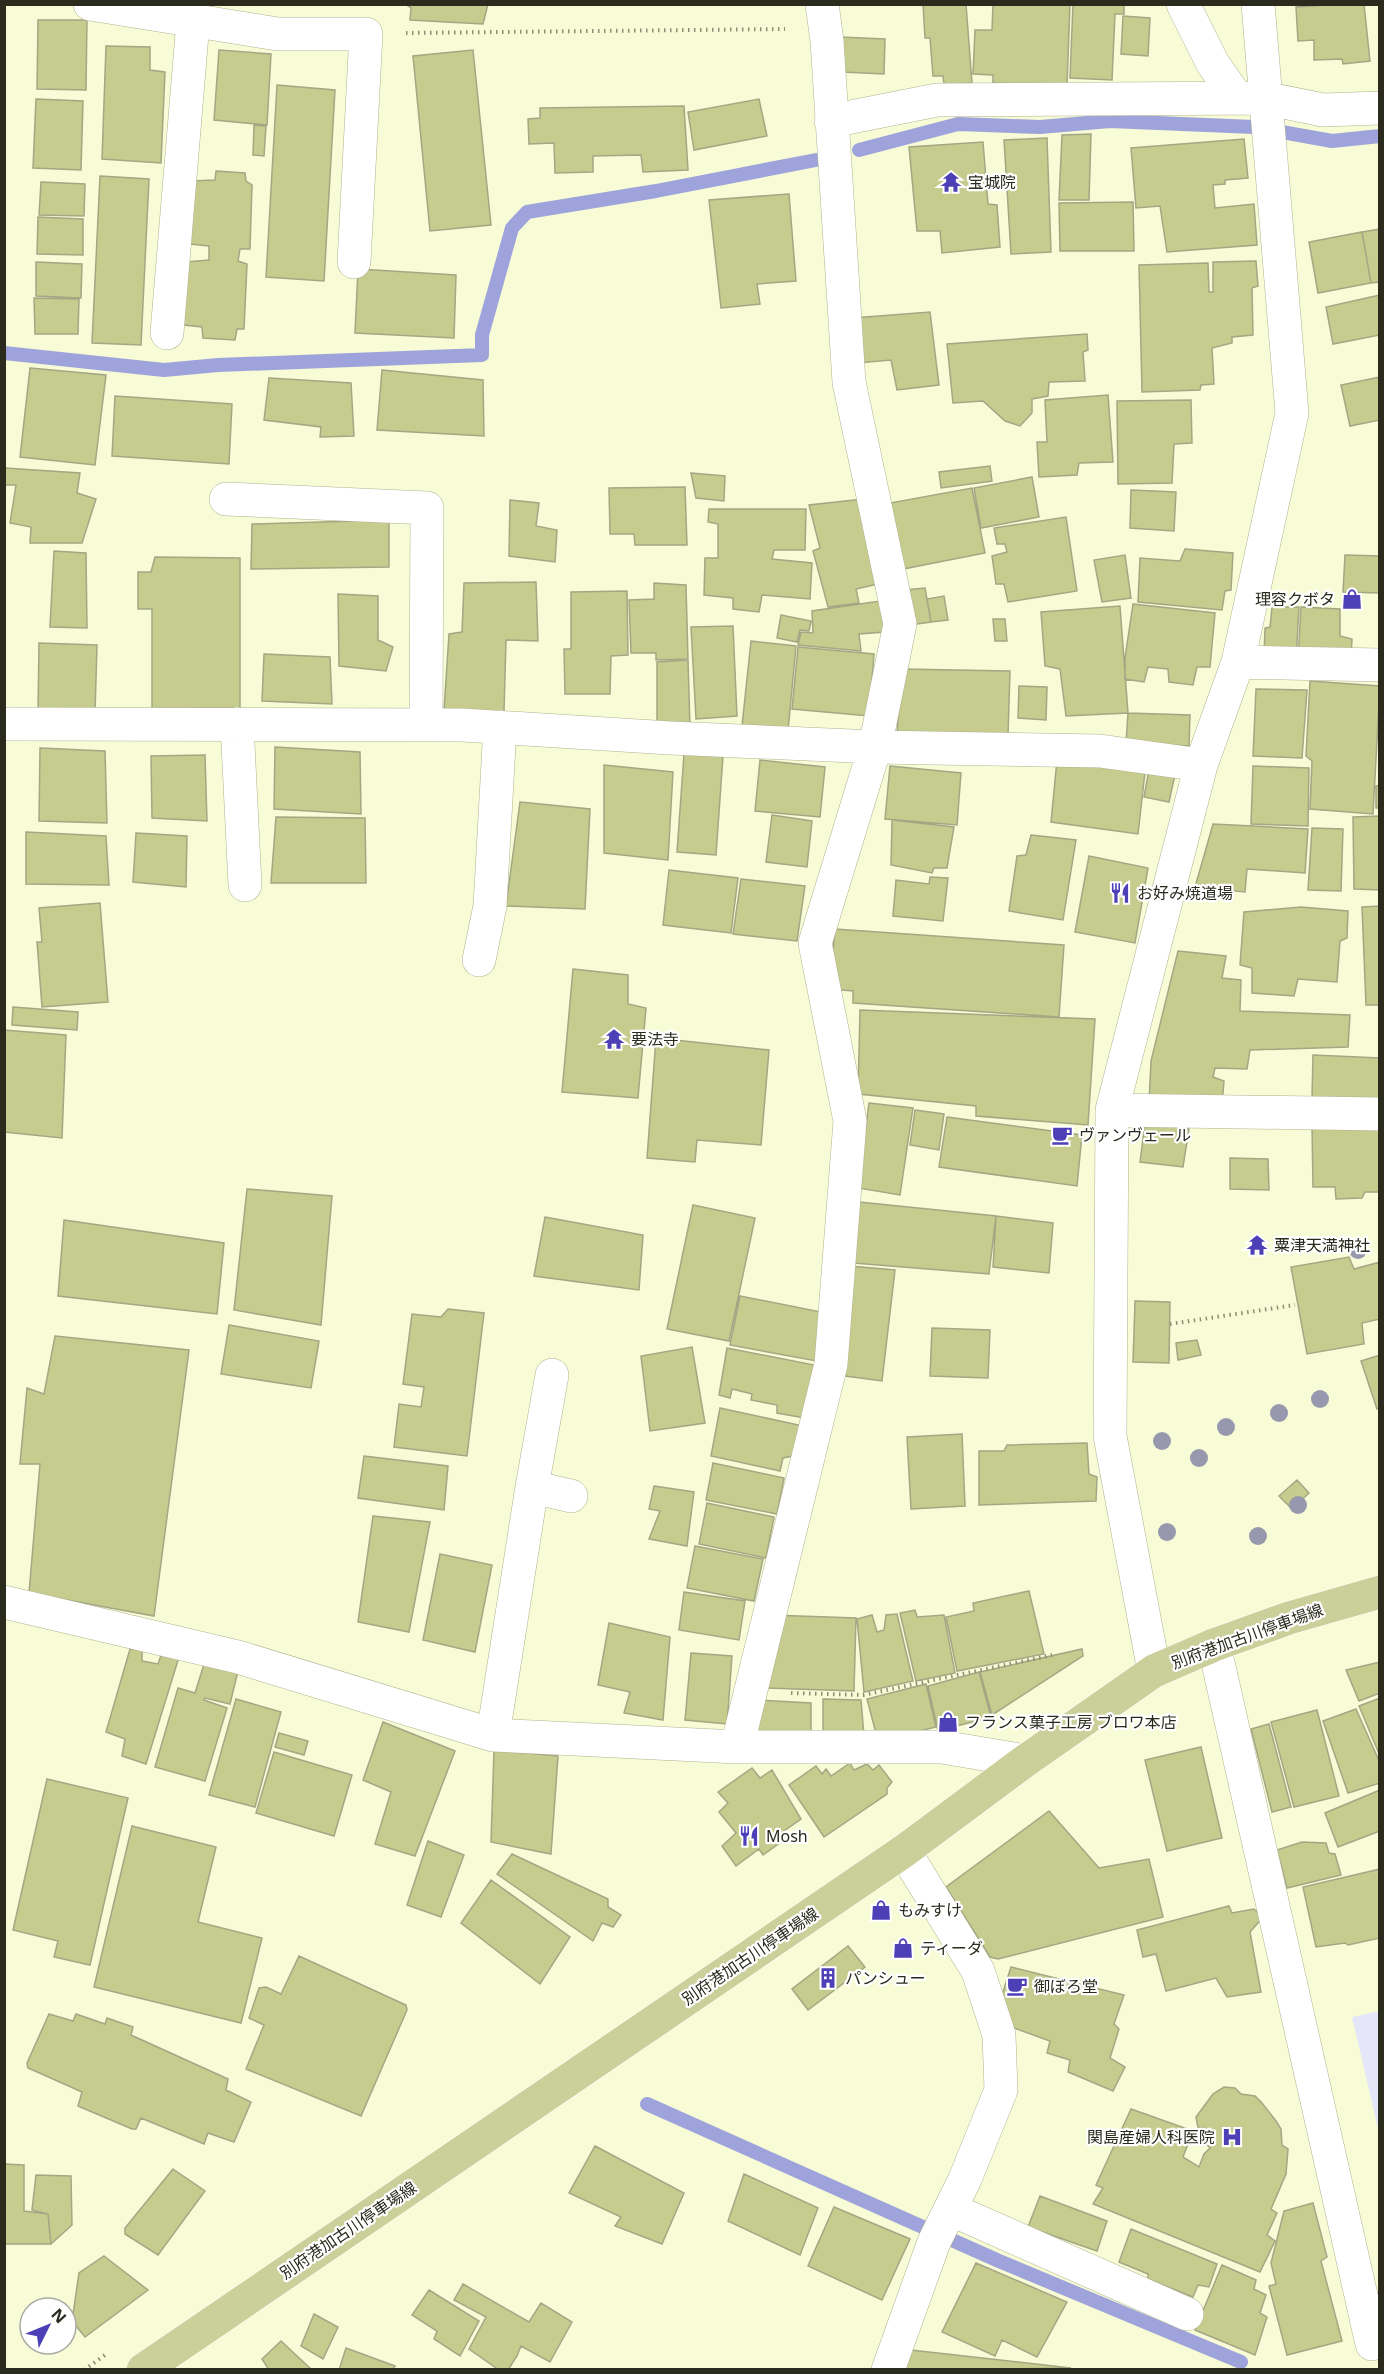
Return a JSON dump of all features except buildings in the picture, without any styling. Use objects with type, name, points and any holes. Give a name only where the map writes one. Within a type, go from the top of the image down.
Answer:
[{"type":"main road","name":"別府港加古川停車場線","points":[[143,2370],[904,1851],[1025,1761],[1154,1671],[1214,1645],[1289,1618],[1380,1592]]},
{"type":"street","points":[[1183,4],[1213,64],[1251,98]]},
{"type":"street","points":[[1154,1671],[1110,1436],[1112,1110],[1201,765],[1238,662],[1292,413],[1251,98],[1258,4]]},
{"type":"street","points":[[110,6],[193,22],[278,34],[366,34],[354,262]]},
{"type":"street","points":[[737,1748],[831,1364],[850,1121],[815,943],[875,747],[900,624],[849,382],[824,17]]},
{"type":"street","points":[[167,333],[193,22]]},
{"type":"street","points":[[832,142],[937,100],[1251,98],[1323,110],[1380,108]]},
{"type":"street","points":[[226,499],[427,508],[426,725]]},
{"type":"street","points":[[1238,662],[1380,665]]},
{"type":"street","points":[[4,724],[500,727],[670,738],[875,747],[1100,751],[1201,765]]},
{"type":"street","points":[[237,724],[244,885]]},
{"type":"street","points":[[479,960],[490,906],[500,727]]},
{"type":"street","points":[[1112,1110],[1380,1114]]},
{"type":"street","points":[[493,1735],[552,1375]]},
{"type":"street","points":[[532,1487],[571,1496]]},
{"type":"street","points":[[4,1602],[238,1657],[493,1735],[737,1748],[942,1747],[1025,1761]]},
{"type":"street","points":[[1214,1645],[1376,2360]]},
{"type":"street","points":[[888,2370],[942,2224],[965,2179],[1000,2090],[999,2034],[978,1971],[904,1851]]},
{"type":"street","points":[[942,2224],[1187,2314]]},
{"type":"path","points":[[366,34],[824,17]]},
{"type":"path","points":[[1170,1324],[1295,1305]]},
{"type":"path","points":[[752,1690],[814,1695],[863,1695],[1052,1655]]},
{"type":"shaded area","points":[[1380,2011],[1379,2133],[1352,2017]]},
{"type":"waterway","points":[[859,150],[958,124],[1040,127],[1110,121],[1254,127],[1332,141],[1380,136]]},
{"type":"waterway","points":[[4,353],[164,370],[218,365],[482,355],[482,335],[512,228],[527,212],[656,191],[816,160]]},
{"type":"waterway","points":[[647,2104],[999,2261],[1241,2362]]},
{"type":"place","name":"宝城院","points":[[951,182]]},
{"type":"place","name":"理容クボタ","points":[[1352,599]]},
{"type":"place","name":"お好み焼道場","points":[[1120,893]]},
{"type":"place","name":"要法寺","points":[[614,1039]]},
{"type":"place","name":"ヴァンヴェール","points":[[1062,1135]]},
{"type":"place","name":"粟津天満神社","points":[[1257,1245]]},
{"type":"place","name":"フランス菓子工房 ブロワ本店","points":[[948,1722]]},
{"type":"place","name":"Mosh","points":[[749,1836]]},
{"type":"place","name":"もみすけ","points":[[881,1910]]},
{"type":"place","name":"ティーダ","points":[[903,1948]]},
{"type":"place","name":"パンシュー","points":[[828,1978]]},
{"type":"place","name":"御ぼろ堂","points":[[1017,1986]]},
{"type":"place","name":"関島産婦人科医院","points":[[1232,2137]]}]
